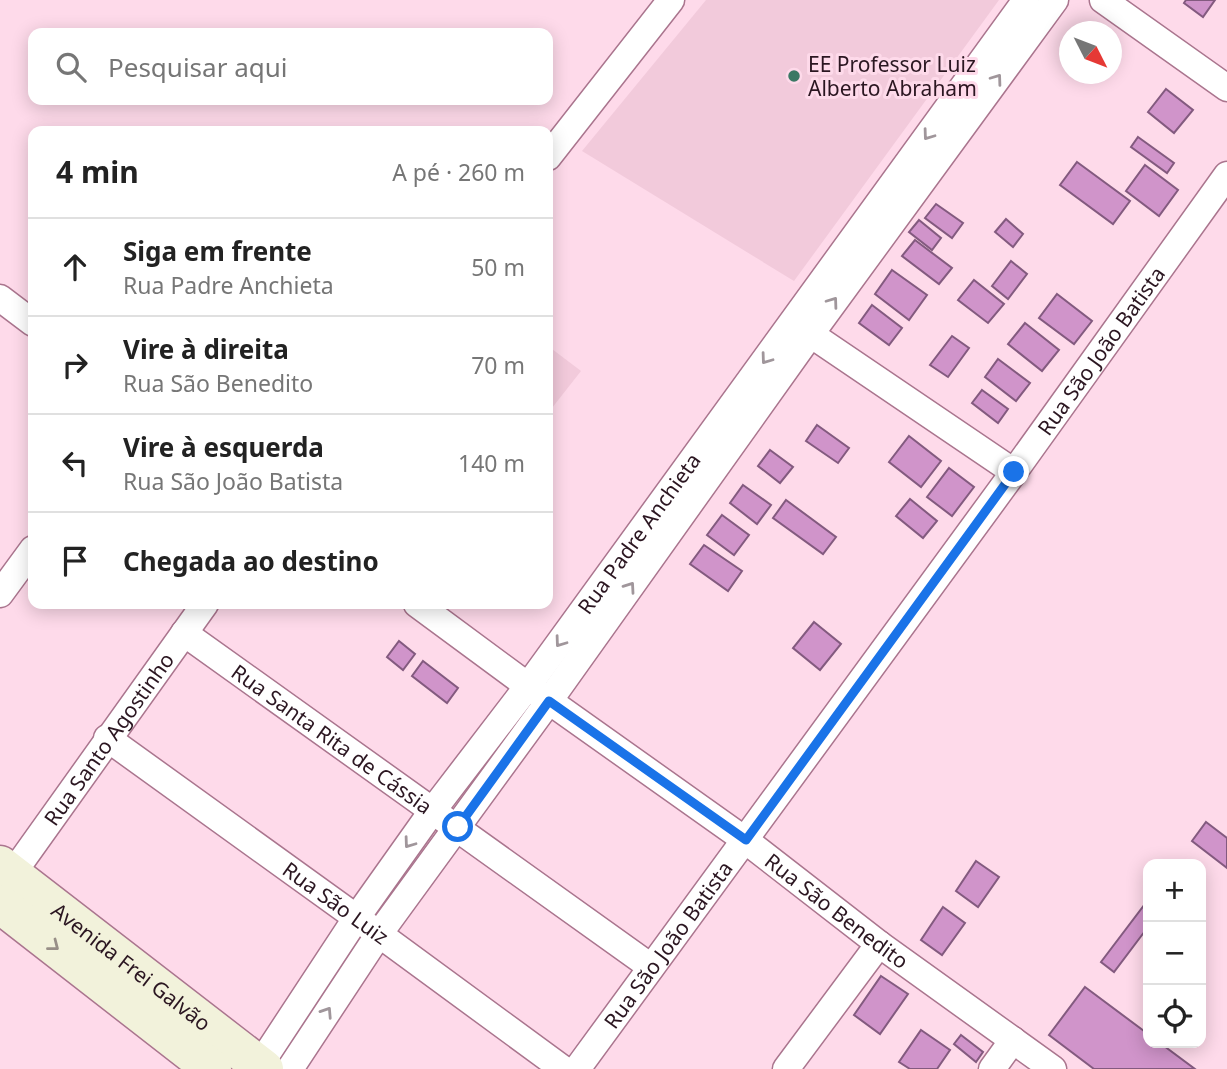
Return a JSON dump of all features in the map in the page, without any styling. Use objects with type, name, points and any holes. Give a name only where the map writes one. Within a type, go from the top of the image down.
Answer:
[{"type":"street","points":[[553,152],[671,0]]},
{"type":"street","name":"Rua Padre Anchieta","points":[[268,1068],[379,934],[458,827],[538,694],[801,328],[1026,0]]},
{"type":"street","name":"Rua Padre Anchieta","points":[[801,328],[1055,0]]},
{"type":"street","points":[[1103,0],[1227,88]]},
{"type":"street","name":"Rua São João Batista","points":[[577,1069],[1014,472],[1227,175]]},
{"type":"street","points":[[3,306],[28,320]]},
{"type":"street","points":[[801,328],[1014,472]]},
{"type":"street","points":[[0,594],[28,556]]},
{"type":"street","name":"Rua Santo Agostinho","points":[[3,884],[201,609]]},
{"type":"street","name":"Rua São Benedito","points":[[424,609],[538,694],[746,840],[879,944],[1053,1069]]},
{"type":"street","name":"Rua Santa Rita de Cássia","points":[[184,633],[651,967]]},
{"type":"street","name":"Rua Padre Anchieta","points":[[268,1068],[356,917],[433,810],[538,694]]},
{"type":"street","name":"Rua São Luiz","points":[[107,738],[563,1069]]},
{"type":"street","name":"Avenida Frei Galvão","points":[[3,884],[268,1068]]},
{"type":"street","name":"Avenida Frei Galvão","points":[[3,884],[212,1069]]},
{"type":"street","points":[[786,1069],[879,944]]},
{"type":"street","points":[[992,1069],[1013,1040]]},
{"type":"shaded area","name":"EE Professor Luiz Alberto Abraham","points":[[706,0],[999,0],[794,281],[582,151]]},
{"type":"shaded area","points":[[553,350],[581,371],[553,407]]},
{"type":"building","points":[[1186,0],[1215,0],[1203,17],[1184,3]]},
{"type":"building","points":[[1166,89],[1193,110],[1174,133],[1148,112]]},
{"type":"building","points":[[1138,137],[1174,163],[1167,173],[1131,147]]},
{"type":"building","points":[[1077,162],[1130,201],[1113,224],[1060,185]]},
{"type":"building","points":[[1145,165],[1178,190],[1159,216],[1126,191]]},
{"type":"building","points":[[936,204],[963,223],[952,238],[925,218]]},
{"type":"building","points":[[1006,219],[1023,234],[1013,247],[995,232]]},
{"type":"building","points":[[919,220],[941,238],[932,250],[909,232]]},
{"type":"building","points":[[915,240],[952,268],[939,284],[902,256]]},
{"type":"building","points":[[1011,261],[1027,274],[1008,299],[992,286]]},
{"type":"building","points":[[892,270],[927,295],[909,320],[875,294]]},
{"type":"building","points":[[974,280],[1004,304],[988,323],[958,300]]},
{"type":"building","points":[[1057,294],[1092,321],[1074,344],[1039,318]]},
{"type":"building","points":[[872,305],[902,328],[889,345],[859,323]]},
{"type":"building","points":[[1025,323],[1059,350],[1042,371],[1008,344]]},
{"type":"building","points":[[952,336],[969,348],[948,377],[930,365]]},
{"type":"building","points":[[998,359],[1030,383],[1016,401],[985,377]]},
{"type":"building","points":[[982,390],[1008,409],[998,423],[972,403]]},
{"type":"building","points":[[817,425],[849,448],[838,463],[806,441]]},
{"type":"building","points":[[909,436],[941,461],[921,487],[889,462]]},
{"type":"building","points":[[770,450],[793,467],[780,483],[758,466]]},
{"type":"building","points":[[949,468],[974,487],[952,516],[927,497]]},
{"type":"building","points":[[743,485],[771,505],[757,524],[730,503]]},
{"type":"building","points":[[910,499],[937,521],[923,538],[896,516]]},
{"type":"building","points":[[786,500],[836,537],[823,554],[773,518]]},
{"type":"building","points":[[722,515],[749,535],[734,555],[707,535]]},
{"type":"building","points":[[704,545],[742,571],[728,591],[690,564]]},
{"type":"building","points":[[814,622],[841,644],[820,670],[793,648]]},
{"type":"building","points":[[399,641],[415,654],[403,670],[387,657]]},
{"type":"building","points":[[423,661],[458,688],[447,703],[412,676]]},
{"type":"building","points":[[1206,822],[1227,838],[1227,868],[1192,841]]},
{"type":"building","points":[[976,861],[999,877],[978,907],[956,891]]},
{"type":"building","points":[[943,907],[965,923],[942,955],[921,940]]},
{"type":"building","points":[[1143,907],[1143,934],[1114,972],[1101,962]]},
{"type":"building","points":[[881,976],[908,994],[880,1034],[854,1015]]},
{"type":"building","points":[[1085,987],[1143,1030],[1143,1048],[1167,1048],[1195,1069],[1094,1069],[1049,1035]]},
{"type":"building","points":[[921,1030],[950,1050],[937,1069],[910,1069],[899,1062]]},
{"type":"building","points":[[961,1035],[983,1052],[976,1062],[954,1044]]},
{"type":"place","name":"EE Professor Luiz Alberto Abraham","points":[[794,76]]},
{"type":"route","points":[[458,827],[549,701],[746,840],[1014,472]]}]
